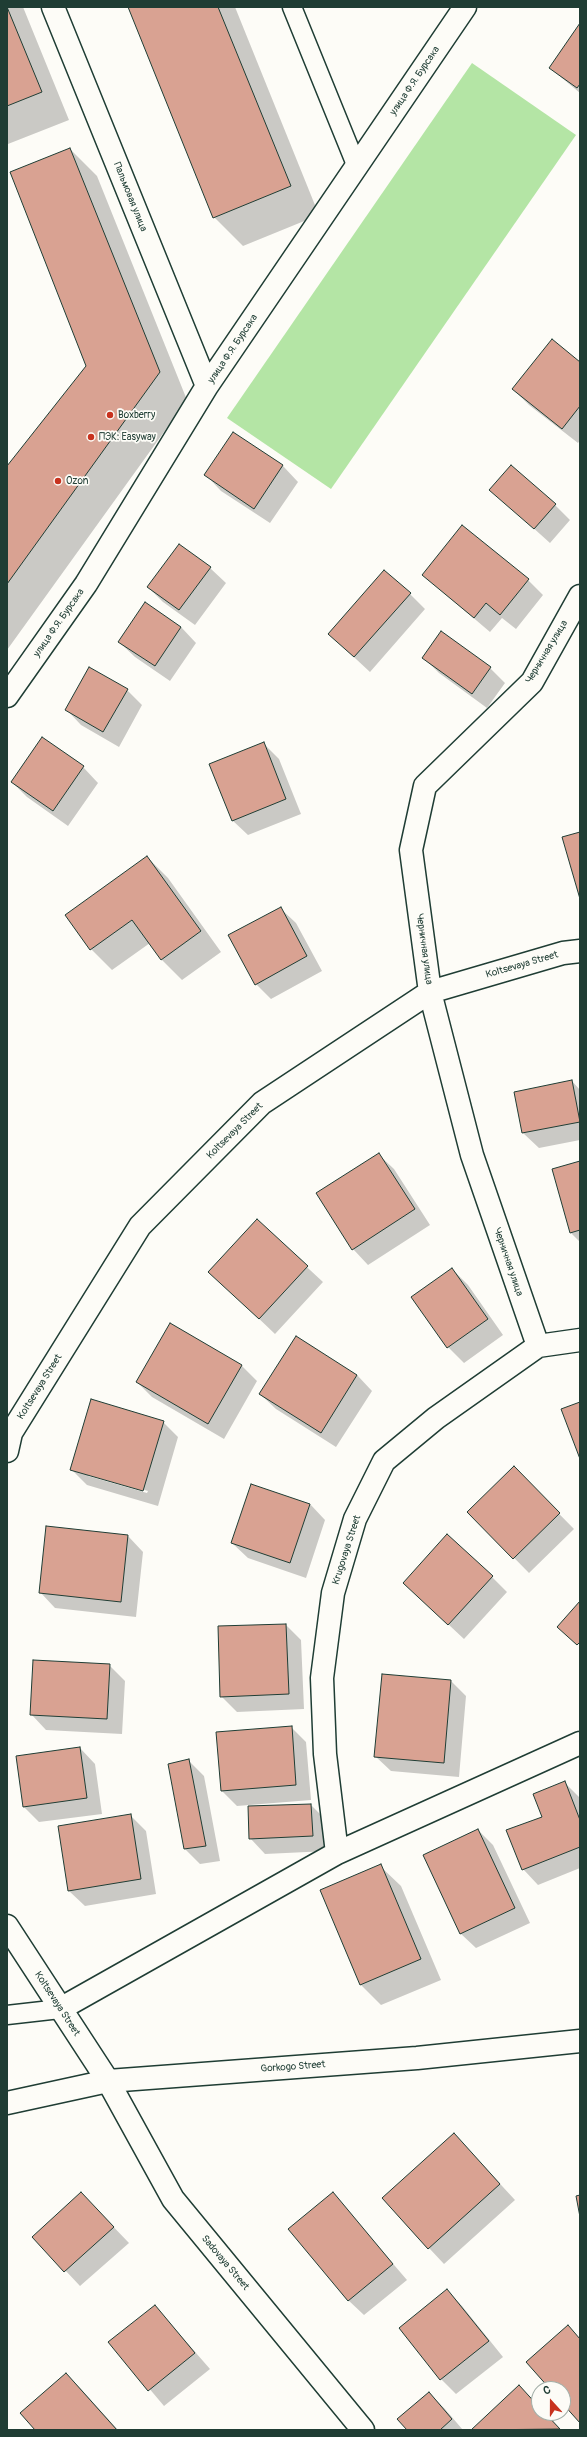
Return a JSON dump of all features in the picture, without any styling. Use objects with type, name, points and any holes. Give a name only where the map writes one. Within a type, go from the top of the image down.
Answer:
[{"type":"street","name":"Пальмовая улица","points":[[53,7],[207,386]]},
{"type":"street","name":"улица Ф.Я. Бурсака","points":[[7,696],[86,584],[207,386],[465,7]]},
{"type":"street","name":"Черничная улица","points":[[538,1346],[472,1155],[430,992],[411,850],[425,786],[532,682],[580,596]]},
{"type":"street","name":"Koltsevaya Street","points":[[7,1451],[11,1433],[140,1226],[262,1103],[430,992],[563,953],[580,951]]},
{"type":"street","name":"Krugovaya Street","points":[[336,1853],[325,1754],[322,1678],[332,1593],[355,1519],[384,1462],[436,1418],[538,1346],[580,1340]]},
{"type":"street","points":[[60,2009],[336,1853],[580,1743]]},
{"type":"street","name":"Koltsevaya Street","points":[[7,1926],[108,2081]]},
{"type":"street","name":"Gorkogo Street","points":[[7,2103],[108,2081],[417,2058],[580,2041]]},
{"type":"street","name":"Sadovaya Street","points":[[108,2081],[173,2199],[363,2430]]},
{"type":"lane","points":[[292,7],[357,167]]},
{"type":"lane","points":[[7,2015],[60,2009]]},
{"type":"green space","points":[[472,63],[576,135],[331,489],[227,418]]},
{"type":"building","points":[[7,7],[42,92],[7,106]]},
{"type":"building","points":[[128,7],[218,7],[291,186],[213,218]]},
{"type":"building","points":[[580,23],[580,84],[577,88],[549,68]]},
{"type":"building","points":[[70,148],[160,372],[7,584],[7,466],[86,366],[10,172]]},
{"type":"building","points":[[552,339],[580,362],[580,406],[562,429],[512,389]]},
{"type":"building","points":[[233,432],[283,465],[254,509],[204,475]]},
{"type":"building","points":[[511,465],[556,504],[534,529],[489,490]]},
{"type":"building","points":[[462,525],[529,579],[500,615],[486,603],[474,618],[422,575]]},
{"type":"building","points":[[179,544],[211,567],[179,610],[147,587]]},
{"type":"building","points":[[384,570],[411,593],[354,657],[328,634]]},
{"type":"building","points":[[145,602],[181,627],[155,666],[118,642]]},
{"type":"building","points":[[441,631],[491,667],[472,694],[422,658]]},
{"type":"building","points":[[89,667],[128,689],[103,732],[65,710]]},
{"type":"building","points":[[42,737],[84,766],[53,811],[11,782]]},
{"type":"building","points":[[264,742],[286,799],[232,821],[209,764]]},
{"type":"building","points":[[580,832],[580,899],[562,837]]},
{"type":"building","points":[[147,856],[201,931],[161,960],[132,920],[90,950],[65,915]]},
{"type":"building","points":[[281,907],[307,956],[255,985],[228,935]]},
{"type":"building","points":[[572,1080],[580,1122],[522,1133],[514,1092]]},
{"type":"building","points":[[379,1153],[415,1209],[352,1250],[316,1193]]},
{"type":"building","points":[[580,1161],[580,1230],[570,1233],[552,1169]]},
{"type":"building","points":[[257,1219],[308,1266],[259,1319],[208,1272]]},
{"type":"building","points":[[452,1268],[488,1319],[447,1348],[411,1297]]},
{"type":"building","points":[[170,1323],[242,1365],[208,1424],[136,1382]]},
{"type":"building","points":[[296,1336],[357,1375],[321,1433],[259,1394]]},
{"type":"building","points":[[91,1399],[164,1421],[143,1491],[70,1470]]},
{"type":"building","points":[[580,1402],[580,1459],[561,1409]]},
{"type":"building","points":[[514,1466],[560,1513],[513,1559],[467,1512]]},
{"type":"building","points":[[251,1484],[310,1504],[290,1563],[231,1543]]},
{"type":"building","points":[[46,1526],[128,1535],[121,1602],[39,1593]]},
{"type":"building","points":[[447,1534],[493,1576],[448,1625],[403,1583]]},
{"type":"building","points":[[580,1601],[580,1642],[577,1645],[557,1627]]},
{"type":"building","points":[[286,1624],[289,1694],[220,1697],[218,1626]]},
{"type":"building","points":[[33,1660],[110,1664],[107,1719],[30,1715]]},
{"type":"building","points":[[382,1674],[451,1680],[444,1763],[374,1757]]},
{"type":"building","points":[[292,1726],[296,1785],[221,1791],[216,1732]]},
{"type":"building","points":[[80,1747],[87,1798],[23,1807],[16,1756]]},
{"type":"building","points":[[189,1759],[206,1846],[184,1849],[168,1764]]},
{"type":"building","points":[[565,1781],[580,1820],[580,1847],[522,1870],[506,1830],[542,1817],[533,1794]]},
{"type":"building","points":[[311,1804],[313,1836],[249,1839],[248,1806]]},
{"type":"building","points":[[131,1814],[141,1879],[68,1891],[58,1826]]},
{"type":"building","points":[[478,1829],[515,1908],[460,1934],[423,1855]]},
{"type":"building","points":[[381,1864],[421,1959],[360,1985],[320,1890]]},
{"type":"building","points":[[454,2133],[500,2184],[428,2249],[382,2198]]},
{"type":"building","points":[[81,2192],[114,2227],[64,2272],[32,2237]]},
{"type":"building","points":[[333,2192],[393,2264],[348,2301],[288,2229]]},
{"type":"building","points":[[580,2195],[580,2217],[576,2196]]},
{"type":"building","points":[[447,2289],[489,2341],[440,2380],[399,2328]]},
{"type":"building","points":[[155,2305],[195,2353],[148,2391],[108,2342]]},
{"type":"building","points":[[568,2325],[580,2339],[580,2423],[571,2413],[571,2381],[543,2381],[526,2362]]},
{"type":"building","points":[[66,2373],[117,2430],[35,2430],[20,2413]]},
{"type":"building","points":[[519,2385],[531,2398],[531,2421],[552,2421],[560,2429],[471,2430]]},
{"type":"building","points":[[429,2392],[452,2419],[440,2430],[407,2430],[397,2419]]},
{"type":"place","name":"Boxberry","points":[[110,415]]},
{"type":"place","name":"ПЭК: Easyway","points":[[91,437]]},
{"type":"place","name":"Ozon","points":[[58,481]]}]
